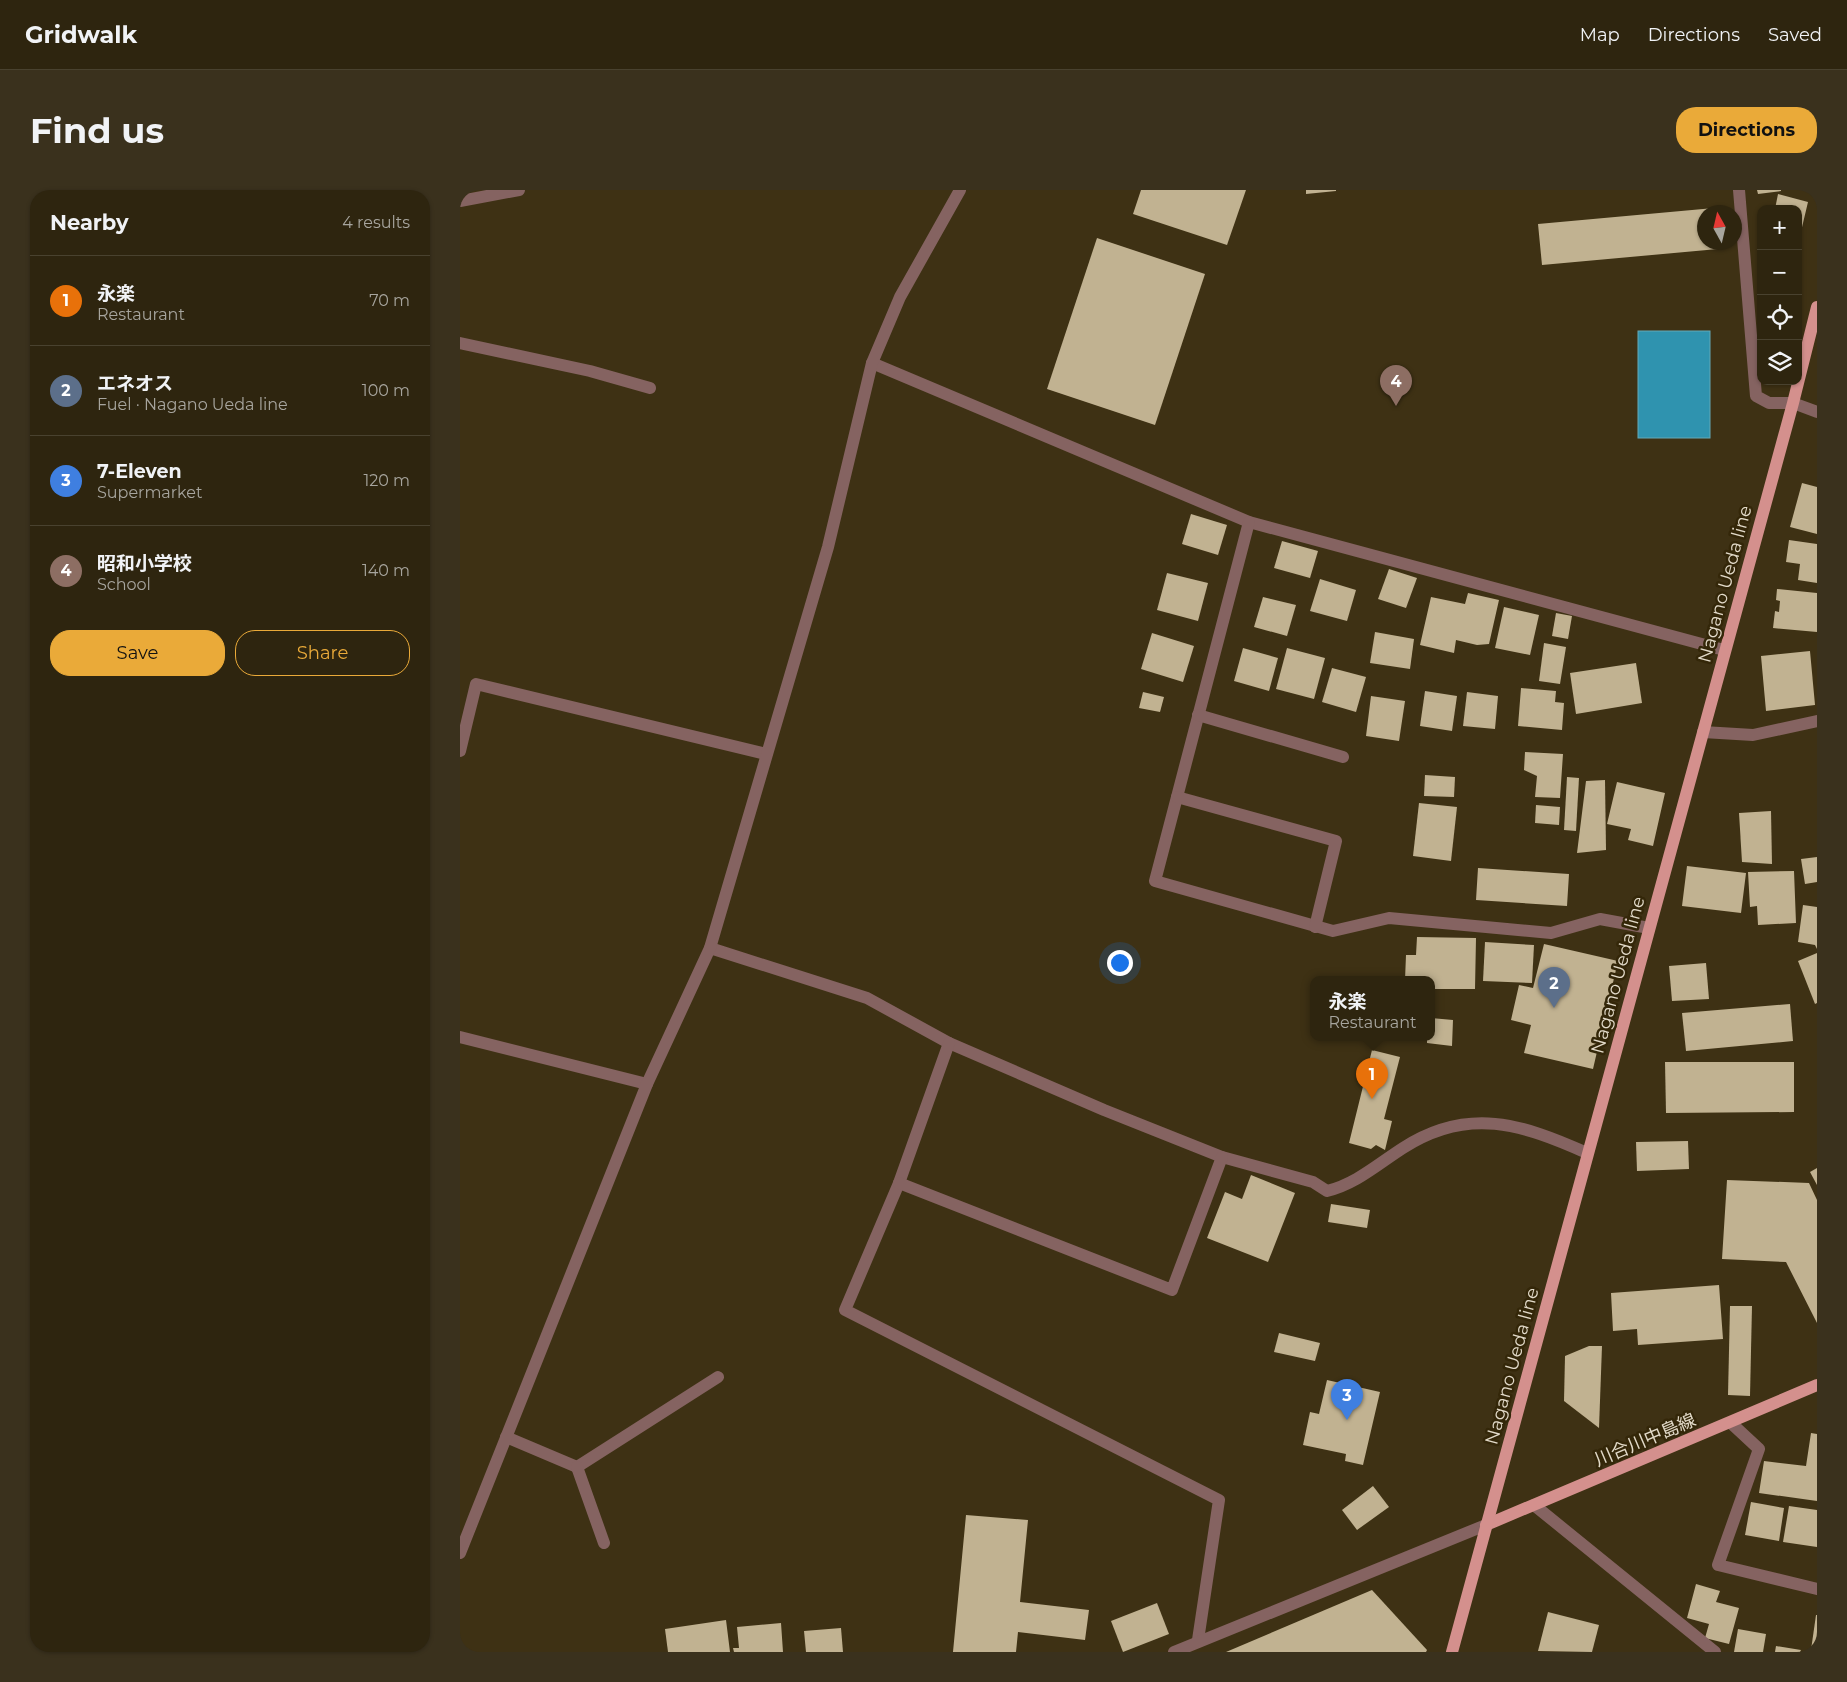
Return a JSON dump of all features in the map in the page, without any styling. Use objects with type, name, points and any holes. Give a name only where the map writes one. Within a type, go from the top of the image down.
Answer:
[{"type":"main road","name":"Nagano Ueda line","points":[[1452,1652],[1648,928],[1793,403],[1817,307]]},
{"type":"main road","name":"川合川中島線","points":[[1486,1525],[1817,1385]]},
{"type":"street","points":[[460,201],[519,190]]},
{"type":"street","points":[[460,1553],[647,1084],[710,948],[828,547],[872,363],[900,297],[960,190]]},
{"type":"street","points":[[1738,190],[1756,396],[1769,403],[1793,403],[1817,412]]},
{"type":"street","points":[[460,343],[590,371],[650,388]]},
{"type":"street","points":[[872,363],[1250,522],[1724,650]]},
{"type":"street","points":[[1250,522],[1154,881],[1333,931],[1389,918],[1550,933],[1600,919],[1648,928]]},
{"type":"street","points":[[460,751],[476,684],[766,754]]},
{"type":"street","points":[[1198,715],[1343,757]]},
{"type":"street","points":[[1703,732],[1753,735],[1817,720]]},
{"type":"street","points":[[1177,797],[1336,841],[1315,927]]},
{"type":"street","points":[[710,948],[867,998],[949,1043],[1104,1110],[1222,1157],[1313,1182],[1327,1192],[1347,1186],[1406,1146],[1447,1126],[1487,1121],[1548,1136],[1587,1153]]},
{"type":"street","points":[[460,1037],[647,1084]]},
{"type":"street","points":[[949,1043],[899,1183],[845,1310],[1219,1500],[1198,1640]]},
{"type":"street","points":[[899,1183],[1172,1290],[1222,1157]]},
{"type":"street","points":[[577,1467],[718,1377]]},
{"type":"street","points":[[1731,1423],[1759,1449],[1718,1564],[1817,1589]]},
{"type":"street","points":[[506,1438],[577,1467],[604,1543]]},
{"type":"street","points":[[1534,1505],[1715,1652]]},
{"type":"street","points":[[460,1517],[472,1524]]},
{"type":"street","points":[[1174,1652],[1198,1640],[1486,1525]]},
{"type":"water","points":[[1638,331],[1710,331],[1710,438],[1638,438]]},
{"type":"building","points":[[1141,190],[1246,190],[1227,245],[1133,214]]},
{"type":"building","points":[[1306,190],[1336,190],[1336,191],[1306,194]]},
{"type":"building","points":[[1757,190],[1781,190],[1781,191],[1758,194]]},
{"type":"building","points":[[1778,194],[1808,202],[1802,227],[1802,205],[1776,205]]},
{"type":"building","points":[[1697,210],[1697,250],[1707,250],[1542,265],[1538,224]]},
{"type":"building","points":[[1097,238],[1205,274],[1155,425],[1047,389]]},
{"type":"building","points":[[1802,483],[1817,487],[1817,534],[1790,527]]},
{"type":"building","points":[[1191,514],[1227,525],[1218,555],[1182,544]]},
{"type":"building","points":[[1789,540],[1817,544],[1817,583],[1798,580],[1800,564],[1786,562]]},
{"type":"building","points":[[1282,541],[1318,551],[1310,578],[1274,568]]},
{"type":"building","points":[[1389,569],[1417,578],[1406,608],[1378,599]]},
{"type":"building","points":[[1167,573],[1208,583],[1198,621],[1157,610]]},
{"type":"building","points":[[1320,579],[1356,590],[1347,621],[1310,611]]},
{"type":"building","points":[[1777,589],[1817,593],[1817,632],[1773,628],[1775,611],[1779,612],[1780,601],[1776,600]]},
{"type":"building","points":[[1468,593],[1499,600],[1489,644],[1477,645],[1456,640],[1454,653],[1420,645],[1431,597],[1465,604]]},
{"type":"building","points":[[1263,597],[1296,605],[1287,636],[1254,627]]},
{"type":"building","points":[[1504,607],[1539,615],[1530,655],[1495,648]]},
{"type":"building","points":[[1556,613],[1572,616],[1568,639],[1552,636]]},
{"type":"building","points":[[1375,632],[1414,639],[1410,669],[1370,663]]},
{"type":"building","points":[[1152,633],[1194,646],[1183,682],[1141,669]]},
{"type":"building","points":[[1544,643],[1566,647],[1560,684],[1539,681]]},
{"type":"building","points":[[1243,648],[1278,658],[1269,691],[1234,681]]},
{"type":"building","points":[[1287,648],[1325,658],[1314,699],[1276,689]]},
{"type":"building","points":[[1810,651],[1815,705],[1766,711],[1761,656]]},
{"type":"building","points":[[1636,663],[1642,703],[1576,714],[1570,673]]},
{"type":"building","points":[[1332,668],[1366,677],[1356,712],[1322,702]]},
{"type":"building","points":[[1521,688],[1556,691],[1555,702],[1564,703],[1562,730],[1518,726]]},
{"type":"building","points":[[1425,691],[1457,696],[1452,731],[1420,726]]},
{"type":"building","points":[[1143,692],[1164,697],[1160,712],[1139,708]]},
{"type":"building","points":[[1467,692],[1498,696],[1495,729],[1463,726]]},
{"type":"building","points":[[1371,696],[1405,701],[1399,741],[1366,736]]},
{"type":"building","points":[[1525,752],[1563,754],[1560,798],[1535,797],[1537,776],[1524,770]]},
{"type":"building","points":[[1425,775],[1455,777],[1454,797],[1424,796]]},
{"type":"building","points":[[1567,777],[1579,778],[1576,831],[1564,830]]},
{"type":"building","points":[[1605,780],[1606,850],[1577,853],[1586,781]]},
{"type":"building","points":[[1617,782],[1665,793],[1653,846],[1628,840],[1631,829],[1607,824]]},
{"type":"building","points":[[1419,803],[1457,807],[1451,861],[1413,856]]},
{"type":"building","points":[[1536,805],[1560,807],[1559,825],[1535,823]]},
{"type":"building","points":[[1771,811],[1772,864],[1742,862],[1739,813]]},
{"type":"building","points":[[1817,857],[1817,882],[1805,884],[1801,859]]},
{"type":"building","points":[[1687,866],[1746,873],[1741,913],[1682,906]]},
{"type":"building","points":[[1478,868],[1569,874],[1567,906],[1476,900]]},
{"type":"building","points":[[1794,871],[1796,923],[1758,925],[1757,906],[1750,907],[1748,872]]},
{"type":"building","points":[[1803,905],[1817,907],[1817,949],[1815,945],[1798,942]]},
{"type":"building","points":[[1417,937],[1476,938],[1475,989],[1435,989],[1435,976],[1405,976],[1406,955],[1416,955]]},
{"type":"building","points":[[1485,942],[1534,945],[1532,983],[1483,981]]},
{"type":"building","points":[[1544,944],[1618,961],[1593,1069],[1524,1053],[1531,1025],[1511,1020],[1519,985],[1533,988]]},
{"type":"building","points":[[1817,953],[1817,1003],[1815,1004],[1798,961]]},
{"type":"building","points":[[1706,963],[1709,999],[1672,1001],[1669,966]]},
{"type":"building","points":[[1790,1004],[1793,1041],[1686,1051],[1682,1013]]},
{"type":"building","points":[[1435,1018],[1453,1020],[1452,1046],[1427,1043],[1427,1041],[1435,1041]]},
{"type":"building","points":[[1372,1050],[1400,1057],[1384,1119],[1392,1121],[1385,1150],[1376,1145],[1371,1149],[1349,1143]]},
{"type":"building","points":[[1665,1062],[1794,1062],[1794,1112],[1666,1113]]},
{"type":"building","points":[[1688,1141],[1689,1169],[1637,1171],[1636,1142]]},
{"type":"building","points":[[1817,1168],[1817,1185],[1810,1172]]},
{"type":"building","points":[[1251,1175],[1295,1193],[1268,1262],[1207,1238],[1225,1192],[1242,1199]]},
{"type":"building","points":[[1727,1180],[1809,1183],[1817,1200],[1817,1323],[1786,1262],[1722,1259]]},
{"type":"building","points":[[1331,1204],[1370,1210],[1367,1228],[1328,1222]]},
{"type":"building","points":[[1719,1285],[1723,1339],[1638,1345],[1637,1329],[1613,1331],[1611,1293]]},
{"type":"building","points":[[1730,1306],[1752,1306],[1750,1396],[1728,1395]]},
{"type":"building","points":[[1279,1333],[1320,1343],[1315,1361],[1274,1352]]},
{"type":"building","points":[[1589,1346],[1602,1346],[1599,1428],[1564,1401],[1565,1356]]},
{"type":"building","points":[[1327,1380],[1380,1392],[1363,1465],[1345,1461],[1346,1454],[1303,1445],[1310,1412],[1319,1414]]},
{"type":"building","points":[[1811,1433],[1817,1434],[1817,1501],[1759,1493],[1764,1461],[1806,1466]]},
{"type":"building","points":[[1373,1486],[1389,1507],[1357,1530],[1342,1510]]},
{"type":"building","points":[[1751,1502],[1784,1508],[1779,1541],[1745,1535]]},
{"type":"building","points":[[1789,1506],[1817,1510],[1817,1547],[1783,1542]]},
{"type":"building","points":[[966,1515],[1028,1520],[1020,1602],[1089,1610],[1085,1640],[1018,1632],[1016,1652],[953,1652]]},
{"type":"building","points":[[1696,1584],[1720,1591],[1716,1602],[1739,1608],[1729,1644],[1705,1638],[1709,1624],[1687,1618]]},
{"type":"building","points":[[1372,1590],[1427,1650],[1426,1652],[1226,1652]]},
{"type":"building","points":[[1157,1603],[1169,1634],[1123,1652],[1111,1621]]},
{"type":"building","points":[[1548,1612],[1599,1625],[1592,1652],[1538,1651]]},
{"type":"building","points":[[1816,1615],[1817,1650],[1811,1650]]},
{"type":"building","points":[[726,1620],[730,1652],[668,1652],[665,1629]]},
{"type":"building","points":[[781,1623],[783,1652],[734,1652],[733,1648],[739,1648],[737,1627]]},
{"type":"building","points":[[841,1628],[843,1652],[806,1652],[804,1631]]},
{"type":"building","points":[[1738,1629],[1766,1634],[1763,1652],[1734,1652]]},
{"type":"building","points":[[1776,1646],[1801,1650],[1800,1652],[1775,1652]]},
{"type":"place","name":"昭和小学校","points":[[1396,406]]},
{"type":"place","name":"エネオス","points":[[1554,1008]]},
{"type":"place","name":"永楽","points":[[1372,1099]]},
{"type":"place","name":"7-Eleven","points":[[1347,1420]]}]
